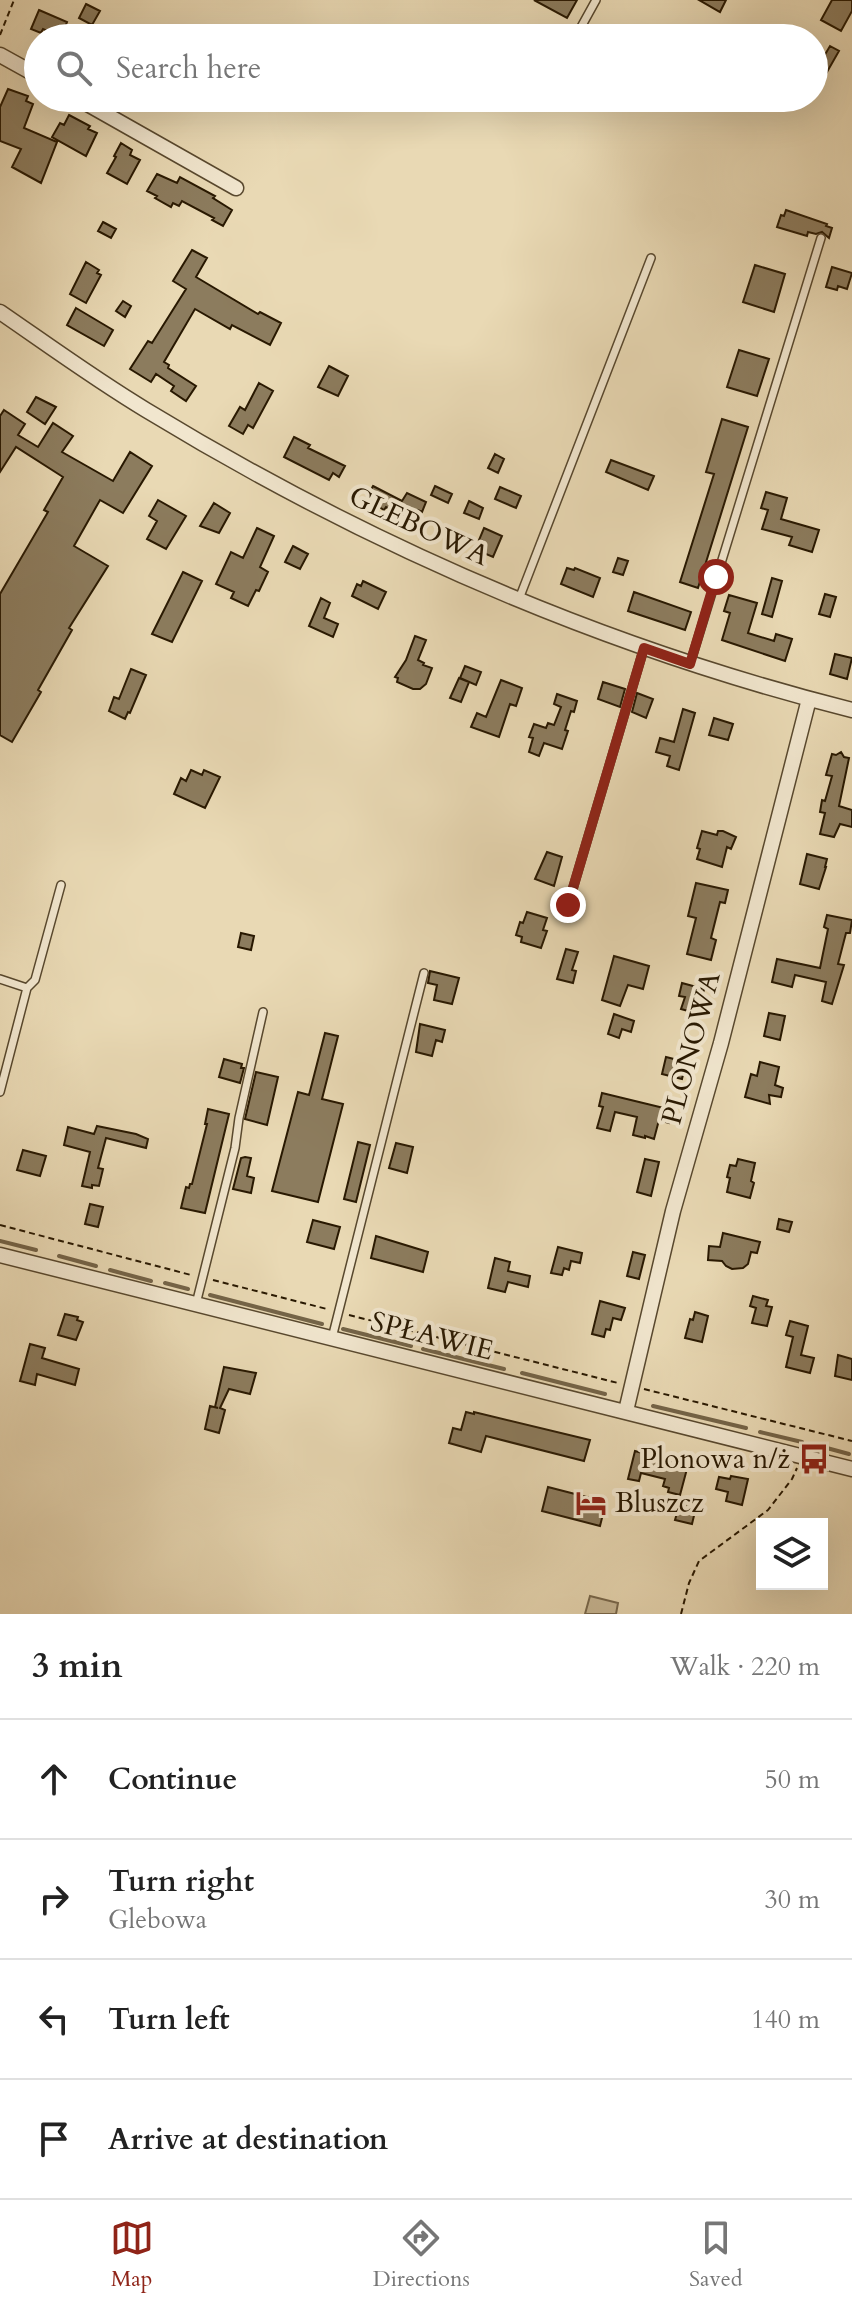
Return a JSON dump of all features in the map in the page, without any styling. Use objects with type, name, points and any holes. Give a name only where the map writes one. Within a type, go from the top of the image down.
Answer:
[{"type":"street","points":[[0,55],[24,68]]},
{"type":"street","points":[[102,112],[236,188]]},
{"type":"street","name":"GLEBOWA","points":[[0,312],[144,409],[267,481],[417,556],[644,648],[852,710]]},
{"type":"street","name":"PLONOWA","points":[[626,1411],[673,1211],[721,1043],[809,699]]},
{"type":"street","name":"SPŁAWIE","points":[[0,1255],[852,1469]]},
{"type":"lane","points":[[583,24],[596,0]]},
{"type":"lane","points":[[690,664],[821,238]]},
{"type":"lane","points":[[518,599],[651,258]]},
{"type":"lane","points":[[568,905],[644,648]]},
{"type":"lane","points":[[0,1092],[27,988],[35,980],[61,885]]},
{"type":"lane","points":[[332,1338],[424,973]]},
{"type":"lane","points":[[0,979],[27,988]]},
{"type":"lane","points":[[196,1304],[235,1148],[263,1012]]},
{"type":"path","points":[[0,35],[14,0]]},
{"type":"path","points":[[0,1225],[852,1441]]},
{"type":"path","points":[[681,1614],[699,1561],[768,1510],[792,1479],[802,1456]]},
{"type":"shaded area","points":[[590,1596],[618,1603],[616,1614],[585,1614]]},
{"type":"building","points":[[534,0],[577,0],[567,18]]},
{"type":"building","points":[[699,0],[726,0],[720,12]]},
{"type":"building","points":[[832,0],[852,0],[852,11],[841,31],[821,20]]},
{"type":"building","points":[[86,4],[100,11],[93,24],[79,18]]},
{"type":"building","points":[[39,10],[67,22],[66,24],[33,24]]},
{"type":"building","points":[[830,46],[839,51],[828,70]]},
{"type":"building","points":[[8,89],[24,95],[24,112],[30,112],[24,128],[57,142],[41,183],[12,167],[21,149],[0,141],[0,107]]},
{"type":"building","points":[[69,115],[97,133],[86,156],[52,137]]},
{"type":"building","points":[[121,143],[132,150],[130,155],[140,160],[127,184],[107,173]]},
{"type":"building","points":[[157,174],[177,183],[180,177],[215,196],[213,198],[232,210],[223,226],[182,201],[179,206],[173,203],[171,207],[155,198],[157,196],[147,191]]},
{"type":"building","points":[[786,210],[827,224],[832,228],[829,238],[822,232],[808,232],[807,236],[777,227]]},
{"type":"building","points":[[103,222],[116,229],[111,238],[98,231]]},
{"type":"building","points":[[192,250],[207,258],[196,277],[258,314],[260,312],[281,323],[270,345],[232,325],[230,329],[195,309],[164,362],[196,386],[186,401],[171,391],[174,386],[156,374],[151,382],[130,369],[148,341],[152,343],[186,289],[173,281]]},
{"type":"building","points":[[86,262],[99,270],[97,273],[101,275],[86,303],[70,294]]},
{"type":"building","points":[[755,265],[785,274],[774,312],[743,302]]},
{"type":"building","points":[[832,267],[852,273],[847,289],[826,287]]},
{"type":"building","points":[[123,301],[131,306],[125,317],[116,311]]},
{"type":"building","points":[[76,308],[113,330],[104,346],[67,325]]},
{"type":"building","points":[[739,350],[769,359],[757,396],[727,387]]},
{"type":"building","points":[[329,366],[348,376],[338,396],[318,387]]},
{"type":"building","points":[[259,383],[273,391],[253,428],[248,425],[243,434],[229,426],[240,407],[245,410]]},
{"type":"building","points":[[36,397],[56,407],[45,424],[27,412]]},
{"type":"building","points":[[4,410],[25,424],[18,435],[38,447],[53,423],[73,436],[62,452],[113,481],[130,452],[152,466],[123,513],[100,500],[74,546],[108,566],[69,628],[72,630],[38,690],[41,692],[12,742],[0,735],[0,594],[48,512],[44,510],[63,477],[16,447],[0,472],[0,416]]},
{"type":"building","points":[[722,419],[748,427],[698,588],[680,582],[714,474],[706,472]]},
{"type":"building","points":[[294,437],[310,445],[308,448],[345,466],[339,477],[333,473],[329,480],[284,457]]},
{"type":"building","points":[[495,454],[504,459],[498,473],[488,468]]},
{"type":"building","points":[[611,460],[654,476],[648,490],[606,472]]},
{"type":"building","points":[[373,486],[402,501],[407,493],[426,502],[422,512],[418,510],[412,520],[386,507],[384,510],[366,499]]},
{"type":"building","points":[[435,486],[452,494],[448,503],[431,495]]},
{"type":"building","points":[[500,487],[521,496],[516,508],[495,499]]},
{"type":"building","points":[[766,492],[787,498],[781,519],[819,530],[812,552],[789,545],[792,537],[762,529],[768,510],[761,508]]},
{"type":"building","points":[[158,500],[186,516],[166,549],[147,539],[157,521],[149,516]]},
{"type":"building","points":[[469,501],[483,508],[479,519],[464,513]]},
{"type":"building","points":[[214,503],[230,513],[219,533],[200,526]]},
{"type":"building","points":[[257,528],[274,536],[260,567],[268,572],[248,606],[231,598],[234,592],[216,584],[231,552],[243,558]]},
{"type":"building","points":[[484,528],[502,536],[493,557],[479,551]]},
{"type":"building","points":[[293,546],[308,554],[300,569],[285,562]]},
{"type":"building","points":[[618,558],[628,561],[623,575],[613,572]]},
{"type":"building","points":[[567,568],[600,578],[593,597],[561,584]]},
{"type":"building","points":[[183,572],[202,581],[172,642],[152,634]]},
{"type":"building","points":[[772,578],[782,581],[772,617],[762,614]]},
{"type":"building","points":[[363,581],[386,592],[378,609],[352,596],[357,584],[361,586]]},
{"type":"building","points":[[634,592],[691,612],[685,630],[628,611]]},
{"type":"building","points":[[825,594],[836,597],[830,617],[819,614]]},
{"type":"building","points":[[729,595],[757,603],[748,633],[774,641],[776,634],[792,639],[785,661],[722,640],[730,613],[724,611]]},
{"type":"building","points":[[321,598],[330,603],[324,618],[338,624],[333,637],[309,626]]},
{"type":"building","points":[[415,636],[426,640],[418,660],[432,668],[426,684],[420,689],[397,682],[398,678],[395,677],[406,660]]},
{"type":"building","points":[[835,654],[852,658],[847,679],[830,674]]},
{"type":"building","points":[[465,666],[481,672],[476,685],[460,678]]},
{"type":"building","points":[[131,669],[146,675],[125,719],[109,711],[114,697],[119,699]]},
{"type":"building","points":[[459,678],[469,682],[461,702],[450,698]]},
{"type":"building","points":[[501,680],[522,688],[516,706],[510,704],[499,737],[471,727],[477,713],[486,717]]},
{"type":"building","points":[[603,682],[625,689],[620,707],[598,699]]},
{"type":"building","points":[[637,693],[653,699],[646,718],[632,712]]},
{"type":"building","points":[[557,694],[577,701],[574,712],[571,711],[562,749],[544,743],[539,756],[529,752],[533,738],[529,737],[534,724],[546,728],[548,723],[554,725],[561,707],[554,704]]},
{"type":"building","points":[[683,709],[695,713],[679,770],[667,766],[670,756],[656,752],[660,738],[674,742]]},
{"type":"building","points":[[714,718],[733,724],[728,740],[709,735]]},
{"type":"building","points":[[841,752],[849,758],[839,806],[852,810],[852,827],[840,824],[834,837],[820,834],[825,813],[820,812],[832,776],[826,775],[832,754]]},
{"type":"building","points":[[191,770],[202,775],[204,770],[220,777],[205,808],[174,794],[181,778],[186,781]]},
{"type":"building","points":[[702,831],[717,835],[718,831],[723,831],[736,837],[731,849],[727,847],[722,867],[697,859]]},
{"type":"building","points":[[547,852],[562,857],[554,886],[535,879]]},
{"type":"building","points":[[807,854],[827,859],[819,889],[800,884]]},
{"type":"building","points":[[696,883],[728,890],[725,903],[720,902],[711,938],[716,940],[711,960],[687,954],[696,918],[688,916]]},
{"type":"building","points":[[527,912],[547,918],[543,930],[547,931],[541,948],[521,942],[522,937],[516,935]]},
{"type":"building","points":[[827,915],[852,920],[838,964],[844,965],[832,1004],[822,1001],[826,982],[795,975],[792,987],[772,982],[777,959],[820,968],[828,929],[824,927]]},
{"type":"building","points":[[241,933],[254,936],[251,950],[238,947]]},
{"type":"building","points":[[566,949],[578,952],[572,970],[576,971],[573,983],[557,979]]},
{"type":"building","points":[[614,956],[649,966],[643,989],[628,985],[620,1006],[602,1000]]},
{"type":"building","points":[[430,971],[459,978],[452,1004],[434,1000],[437,985],[428,983]]},
{"type":"building","points":[[682,983],[704,989],[699,1014],[681,1009],[685,997],[679,996]]},
{"type":"building","points":[[769,1013],[785,1016],[780,1040],[764,1036]]},
{"type":"building","points":[[614,1014],[634,1021],[631,1032],[622,1029],[619,1038],[608,1034]]},
{"type":"building","points":[[420,1024],[445,1030],[442,1042],[436,1040],[432,1056],[416,1052]]},
{"type":"building","points":[[325,1033],[338,1036],[322,1099],[343,1104],[318,1202],[272,1191],[298,1092],[309,1095]]},
{"type":"building","points":[[666,1057],[686,1062],[682,1079],[662,1074]]},
{"type":"building","points":[[224,1059],[242,1064],[241,1068],[244,1068],[240,1083],[219,1077]]},
{"type":"building","points":[[760,1062],[779,1067],[775,1085],[783,1088],[781,1097],[769,1095],[770,1104],[745,1097],[751,1074],[757,1076]]},
{"type":"building","points":[[256,1072],[278,1077],[267,1125],[245,1119]]},
{"type":"building","points":[[602,1093],[672,1110],[669,1123],[659,1120],[654,1139],[633,1135],[637,1117],[615,1112],[610,1131],[597,1128],[603,1107],[599,1106]]},
{"type":"building","points":[[208,1109],[229,1114],[205,1213],[181,1208],[186,1187],[192,1184]]},
{"type":"building","points":[[97,1126],[148,1139],[146,1148],[106,1138],[98,1168],[103,1169],[99,1186],[92,1185],[92,1188],[82,1186],[90,1152],[64,1145],[68,1127],[94,1134]]},
{"type":"building","points":[[358,1142],[370,1145],[356,1202],[344,1199]]},
{"type":"building","points":[[396,1143],[413,1147],[407,1173],[389,1168]]},
{"type":"building","points":[[23,1150],[46,1156],[40,1176],[17,1170]]},
{"type":"building","points":[[241,1158],[251,1158],[247,1176],[254,1178],[251,1193],[233,1189]]},
{"type":"building","points":[[645,1159],[659,1162],[651,1196],[637,1192]]},
{"type":"building","points":[[738,1159],[755,1163],[750,1198],[727,1192],[730,1165],[736,1166]]},
{"type":"building","points":[[90,1204],[103,1207],[98,1227],[85,1224]]},
{"type":"building","points":[[779,1219],[792,1222],[789,1232],[777,1229]]},
{"type":"building","points":[[313,1220],[340,1227],[334,1249],[307,1242]]},
{"type":"building","points":[[723,1233],[760,1242],[757,1253],[751,1252],[748,1264],[743,1268],[732,1269],[722,1261],[708,1260],[709,1246],[720,1247]]},
{"type":"building","points":[[376,1236],[428,1252],[423,1272],[371,1258]]},
{"type":"building","points":[[558,1247],[582,1253],[580,1263],[571,1261],[569,1270],[564,1268],[562,1275],[551,1273]]},
{"type":"building","points":[[633,1252],[645,1255],[639,1279],[627,1276]]},
{"type":"building","points":[[495,1258],[510,1262],[508,1271],[530,1276],[528,1287],[508,1282],[505,1292],[488,1288]]},
{"type":"building","points":[[753,1296],[768,1300],[766,1306],[772,1307],[767,1326],[752,1323],[756,1308],[750,1306]]},
{"type":"building","points":[[600,1301],[625,1308],[621,1320],[613,1318],[610,1330],[606,1329],[604,1337],[592,1334]]},
{"type":"building","points":[[695,1312],[708,1316],[702,1342],[685,1338]]},
{"type":"building","points":[[65,1314],[78,1317],[77,1320],[83,1322],[76,1340],[58,1335]]},
{"type":"building","points":[[790,1321],[808,1326],[801,1355],[814,1358],[810,1373],[786,1367],[793,1337],[786,1335]]},
{"type":"building","points":[[30,1344],[45,1348],[42,1358],[79,1369],[75,1385],[37,1374],[35,1385],[20,1381]]},
{"type":"building","points":[[838,1355],[852,1359],[852,1380],[835,1376]]},
{"type":"building","points":[[224,1367],[256,1373],[250,1394],[229,1389],[220,1408],[225,1410],[219,1433],[205,1429],[210,1406],[218,1408],[215,1407]]},
{"type":"building","points":[[466,1412],[590,1440],[584,1461],[486,1436],[481,1452],[449,1443],[453,1428],[461,1430]]},
{"type":"building","points":[[635,1451],[688,1465],[680,1495],[668,1492],[669,1488],[663,1486],[665,1479],[641,1473],[639,1481],[628,1479]]},
{"type":"building","points":[[731,1476],[748,1479],[742,1505],[726,1501],[728,1492],[716,1489],[719,1477],[730,1479]]},
{"type":"building","points":[[548,1487],[606,1502],[600,1526],[542,1511]]},
{"type":"building","points":[[681,1499],[697,1503],[692,1524],[675,1520]]},
{"type":"waterway","points":[[0,1241],[36,1250]]},
{"type":"waterway","points":[[59,1256],[96,1266]]},
{"type":"waterway","points":[[110,1270],[151,1281]]},
{"type":"waterway","points":[[165,1283],[188,1289]]},
{"type":"waterway","points":[[210,1295],[322,1324]]},
{"type":"waterway","points":[[343,1329],[411,1346]]},
{"type":"waterway","points":[[423,1349],[504,1369]]},
{"type":"waterway","points":[[522,1373],[605,1394]]},
{"type":"waterway","points":[[653,1406],[746,1428]]},
{"type":"waterway","points":[[760,1432],[802,1442]]},
{"type":"waterway","points":[[812,1444],[849,1454]]},
{"type":"place","name":"Plonowa n/ż","points":[[814,1459]]},
{"type":"place","name":"Bluszcz","points":[[591,1503]]},
{"type":"route","points":[[568,905],[644,648],[690,664],[716,577]]}]
